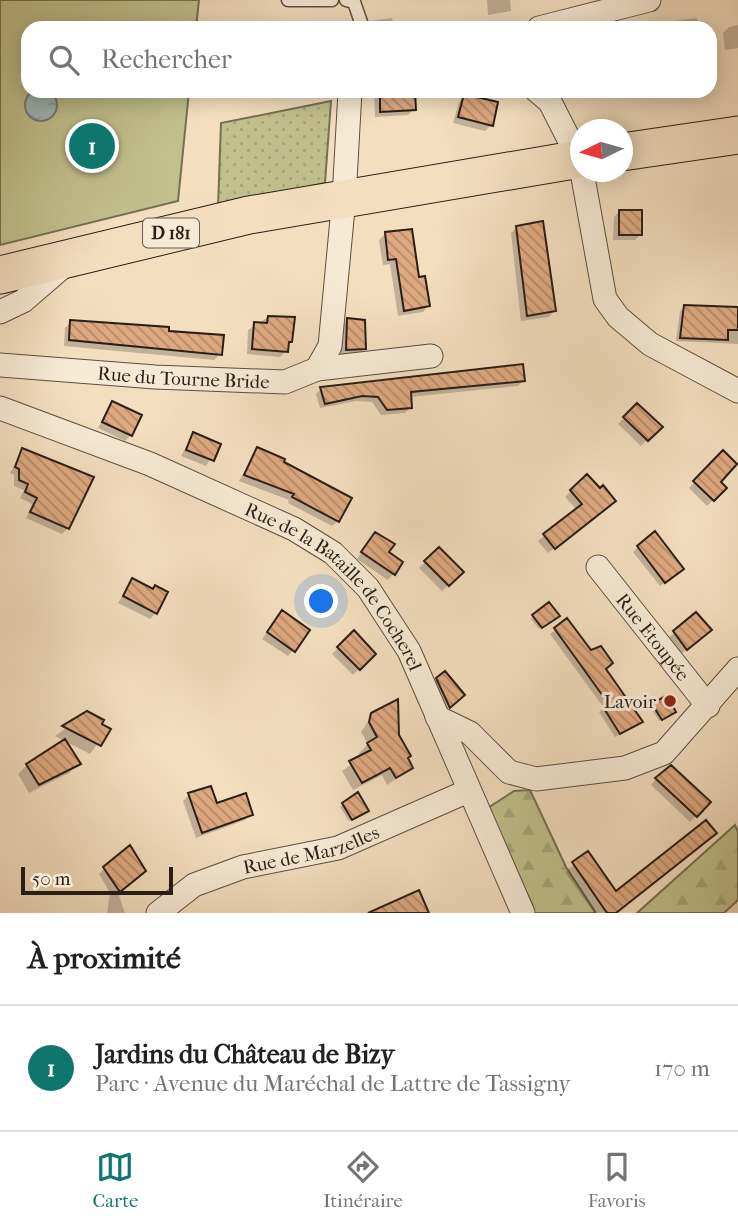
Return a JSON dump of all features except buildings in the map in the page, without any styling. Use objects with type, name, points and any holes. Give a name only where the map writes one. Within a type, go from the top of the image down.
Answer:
[{"type":"main road","points":[[633,150],[738,135]]},
{"type":"main road","name":"D 181","points":[[0,275],[249,215],[570,162]]},
{"type":"street","points":[[566,21],[649,0]]},
{"type":"street","points":[[317,369],[330,346],[344,198],[350,98]]},
{"type":"street","points":[[546,98],[551,102],[570,140]]},
{"type":"street","points":[[584,182],[605,299],[618,317],[650,344],[738,391]]},
{"type":"street","points":[[0,312],[23,301],[77,255]]},
{"type":"street","name":"Rue du Tourne Bride","points":[[0,365],[155,377],[285,382],[317,369],[431,356]]},
{"type":"street","name":"Rue de la Bataille de Cocherel","points":[[0,408],[150,464],[295,529],[333,553],[368,588],[402,640],[523,913]]},
{"type":"street","name":"Rue Etoupée","points":[[598,566],[708,706]]},
{"type":"street","points":[[437,717],[470,733],[509,772],[536,779],[625,768],[664,753],[738,669]]},
{"type":"street","name":"Rue de Marzelles","points":[[158,913],[194,885],[243,867],[338,848],[468,791]]},
{"type":"lane","points":[[288,0],[332,0]]},
{"type":"lane","points":[[346,0],[354,2],[361,21]]},
{"type":"green space","points":[[0,0],[199,0],[197,21],[21,21],[21,98],[188,98],[178,201],[0,245]]},
{"type":"green space","points":[[331,101],[325,183],[218,207],[221,123]]},
{"type":"green space","points":[[530,790],[566,867],[596,913],[532,913],[488,808],[514,791]]},
{"type":"green space","points":[[735,825],[738,832],[738,900],[724,913],[637,913]]},
{"type":"water","points":[[27,98],[56,99],[56,111],[47,120],[35,120],[26,111]]},
{"type":"place","name":"Jardins du Château de Bizy","points":[[92,146]]},
{"type":"place","name":"Lavoir","points":[[670,701]]}]
